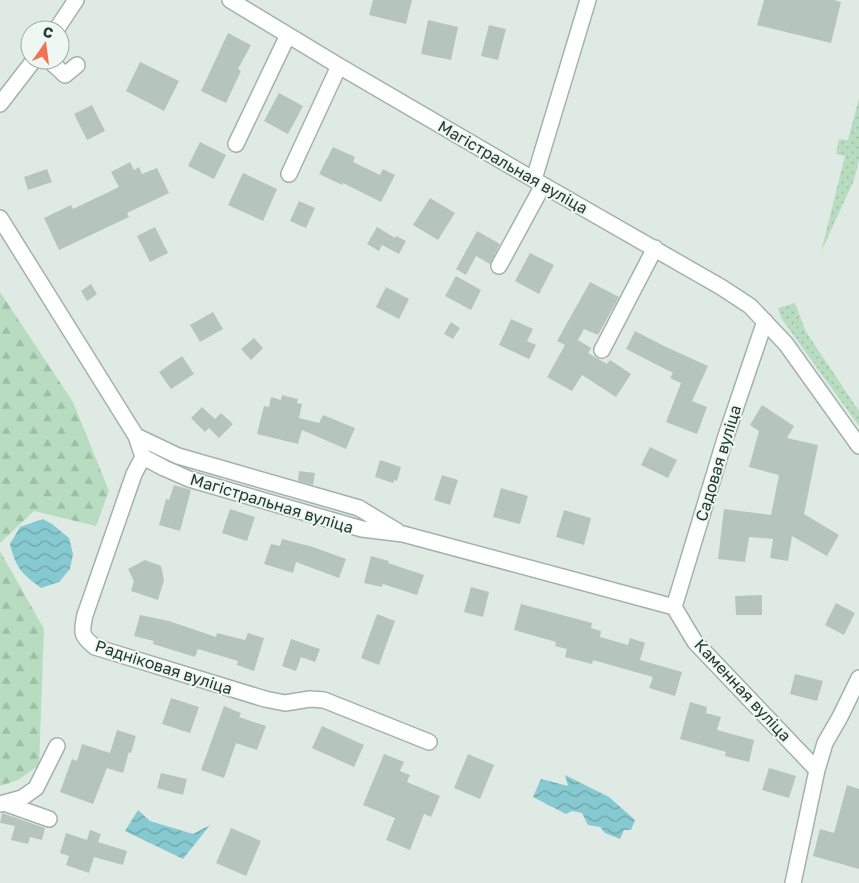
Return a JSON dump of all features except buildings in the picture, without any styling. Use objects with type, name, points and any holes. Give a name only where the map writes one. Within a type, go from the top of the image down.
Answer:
[{"type":"street","points":[[63,20],[76,0]]},
{"type":"street","name":"Магістральная вуліца","points":[[230,0],[253,6],[288,34],[339,66],[655,248],[750,306],[786,344],[859,446]]},
{"type":"street","points":[[498,266],[538,182],[588,0]]},
{"type":"street","points":[[236,144],[288,34]]},
{"type":"street","points":[[60,70],[65,75],[77,65]]},
{"type":"street","points":[[289,174],[339,66]]},
{"type":"street","points":[[0,104],[26,70]]},
{"type":"street","points":[[0,218],[136,436],[143,457]]},
{"type":"street","points":[[602,350],[655,248]]},
{"type":"street","name":"Садовая вуліца","points":[[674,607],[725,439],[764,321]]},
{"type":"street","points":[[136,436],[178,456],[359,508],[403,534]]},
{"type":"street","name":"Магістральная вуліца","points":[[143,457],[198,482],[362,529],[403,534],[674,607]]},
{"type":"street","name":"Радніковая вуліца","points":[[143,457],[134,474],[84,615],[82,631],[84,639],[95,647],[264,699],[285,703],[310,699],[324,700],[429,742]]},
{"type":"street","name":"Каменная вуліца","points":[[674,607],[695,642],[816,770]]},
{"type":"street","points":[[793,883],[816,770],[824,744],[859,678]]},
{"type":"street","points":[[2,803],[22,798],[36,788],[46,772],[57,746]]},
{"type":"street","points":[[2,803],[49,819]]},
{"type":"green space","points":[[859,98],[859,160],[854,180],[821,252],[845,156],[836,154],[839,139],[848,140]]},
{"type":"green space","points":[[0,292],[73,402],[109,491],[96,526],[34,511],[0,543]]},
{"type":"green space","points":[[795,303],[806,332],[859,411],[859,426],[781,318],[778,308]]},
{"type":"green space","points":[[0,551],[44,629],[39,765],[18,780],[0,786]]},
{"type":"water","points":[[43,519],[69,538],[73,554],[70,569],[59,582],[41,588],[17,565],[10,544],[20,527]]},
{"type":"water","points":[[565,775],[609,797],[635,820],[631,830],[624,830],[620,839],[605,833],[600,827],[588,825],[582,813],[572,811],[566,814],[533,797],[541,779],[568,786]]},
{"type":"water","points":[[138,810],[150,821],[193,834],[210,825],[183,859],[125,831]]}]
